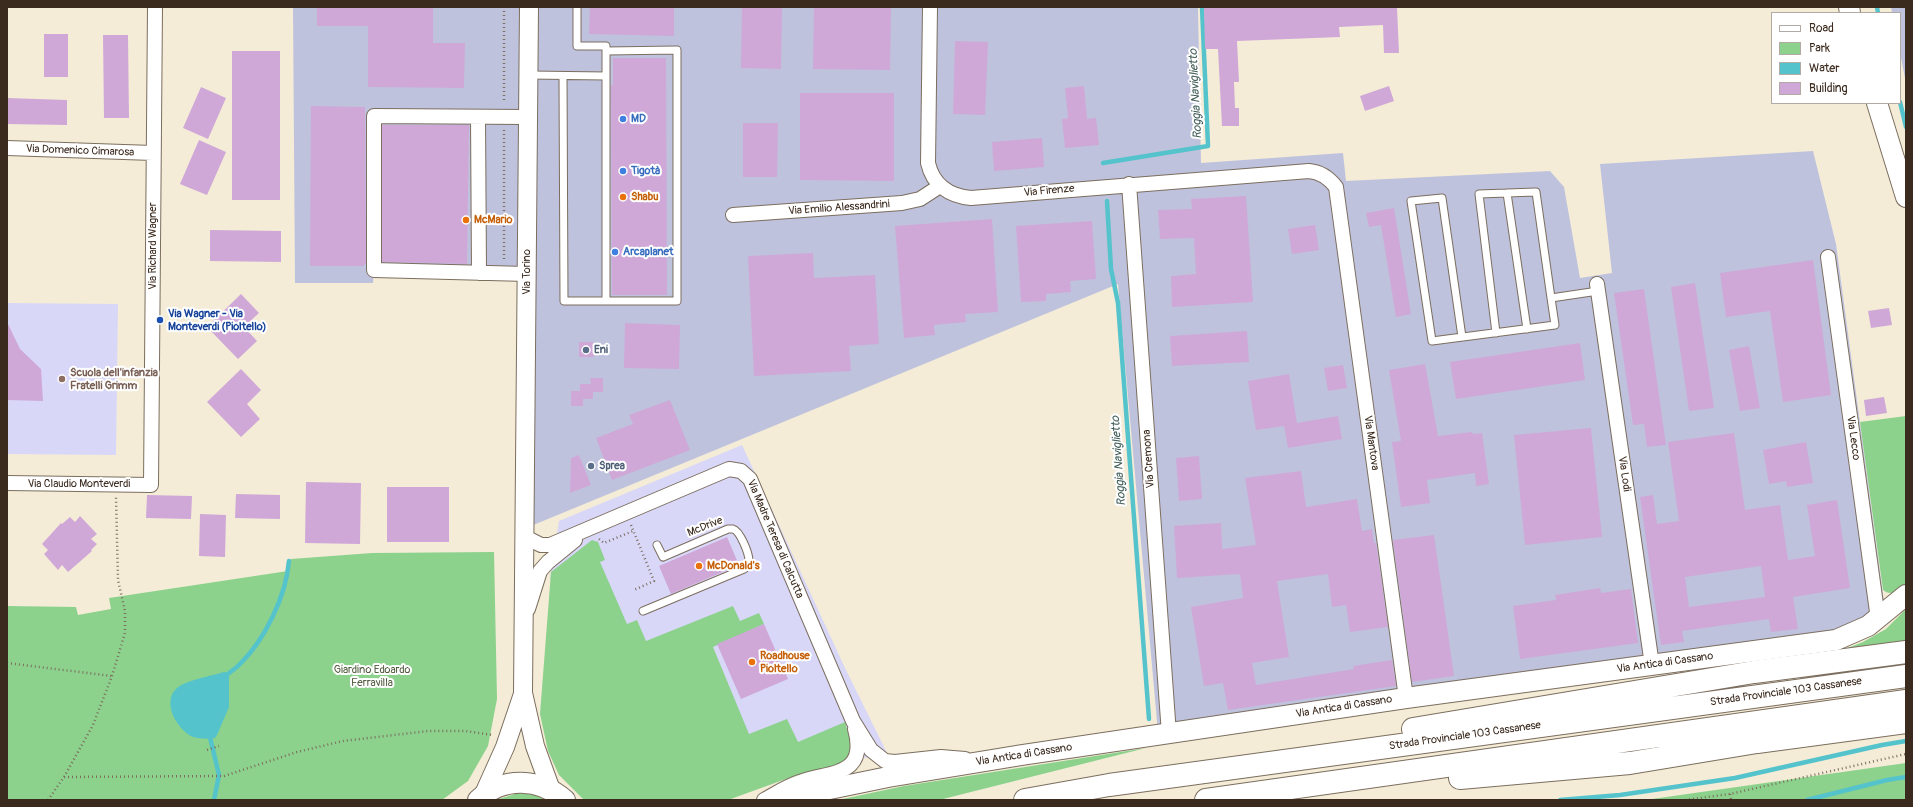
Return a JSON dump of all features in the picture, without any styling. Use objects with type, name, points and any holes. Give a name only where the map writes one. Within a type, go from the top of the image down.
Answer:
[{"type":"highway","points":[[1185,774],[1331,743],[1578,700],[1754,672],[1906,652]]},
{"type":"highway","name":"Strada Provinciale 103 Cassanese","points":[[1025,800],[1079,789],[1185,774],[1906,676]]},
{"type":"highway","points":[[1206,800],[1906,701]]},
{"type":"highway","points":[[1220,800],[1630,762],[1757,742],[1906,722]]},
{"type":"main road","points":[[1877,104],[1906,197]]},
{"type":"main road","name":"Via Antica di Cassano","points":[[776,800],[888,777],[985,761],[1406,698],[1836,640],[1855,633],[1878,619],[1905,597]]},
{"type":"main road","points":[[481,798],[502,786],[518,782],[535,784],[558,795]]},
{"type":"street","name":"Via Richard Wagner","points":[[151,484],[155,7]]},
{"type":"street","name":"Via Torino","points":[[523,693],[529,7]]},
{"type":"street","points":[[930,7],[928,163],[932,176],[940,186]]},
{"type":"street","points":[[527,274],[374,270],[374,116],[528,117]]},
{"type":"street","points":[[478,117],[480,273]]},
{"type":"street","name":"Via Domenico Cimarosa","points":[[7,148],[153,153]]},
{"type":"street","name":"Via Firenze","points":[[940,186],[954,194],[971,198],[1130,184],[1309,171],[1325,176],[1336,187]]},
{"type":"street","name":"Via Cremona","points":[[1130,184],[1169,734]]},
{"type":"street","name":"Via Emilio Alessandrini","points":[[733,215],[902,203],[920,199],[940,186]]},
{"type":"street","name":"Via Mantova","points":[[1336,187],[1406,698]]},
{"type":"street","name":"Via Lecco","points":[[1828,258],[1878,619]]},
{"type":"street","name":"Via Lodi","points":[[1597,287],[1652,665]]},
{"type":"street","name":"Via Madre Teresa di Calcutta","points":[[524,624],[539,574],[548,562],[626,514],[729,469],[738,470],[747,474],[750,480],[853,721],[871,750],[885,761],[891,762],[941,757],[985,761]]},
{"type":"street","name":"Via Claudio Monteverdi","points":[[7,483],[151,484]]},
{"type":"street","name":"Via Madre Teresa di Calcutta","points":[[525,537],[541,545],[547,546],[590,535]]},
{"type":"street","points":[[481,798],[507,741],[523,693]]},
{"type":"street","points":[[523,693],[535,746],[558,795]]},
{"type":"street","name":"Via Madre Teresa di Calcutta","points":[[764,800],[799,782],[847,769],[854,761],[858,748],[853,721]]},
{"type":"lane","points":[[577,7],[577,46],[606,46],[606,301]]},
{"type":"lane","points":[[563,76],[564,301],[677,301],[677,50],[606,51]]},
{"type":"lane","points":[[529,75],[606,76]]},
{"type":"lane","points":[[1462,337],[1442,198],[1411,201],[1432,341],[1496,333],[1555,325],[1536,192],[1478,194],[1496,333]]},
{"type":"lane","points":[[1507,193],[1526,329]]},
{"type":"lane","points":[[1551,298],[1597,287]]},
{"type":"lane","name":"McDrive","points":[[643,611],[744,569],[749,563],[740,534],[733,528],[663,557],[657,545]]},
{"type":"path","points":[[504,7],[504,273]]},
{"type":"path","points":[[48,800],[64,777],[93,726],[112,676],[125,633],[125,612],[118,580],[116,484]]},
{"type":"path","points":[[626,514],[654,581],[634,590]]},
{"type":"path","points":[[590,535],[600,539],[604,543],[633,531]]},
{"type":"path","points":[[7,663],[112,676]]},
{"type":"path","points":[[64,777],[224,776],[297,752],[324,745],[343,741],[437,730],[483,733],[507,741]]},
{"type":"path","points":[[207,750],[218,746]]},
{"type":"path","points":[[1684,800],[1730,794],[1906,754]]},
{"type":"path","points":[[1730,794],[1731,800]]},
{"type":"shaded area","points":[[293,7],[1198,7],[1201,163],[1343,153],[1346,181],[1550,171],[1564,187],[1580,278],[1612,273],[1600,164],[1813,151],[1836,244],[1887,624],[1869,636],[1533,689],[1159,744],[1118,284],[526,528],[527,274],[374,271],[373,283],[295,283]]},
{"type":"shaded area","points":[[1891,7],[1906,7],[1906,83],[1901,58],[1901,12],[1892,12]]},
{"type":"shaded area","name":"Scuola dell'infanzia Fratelli Grimm","points":[[7,303],[118,304],[116,455],[7,454]]},
{"type":"shaded area","points":[[742,445],[845,668],[888,755],[846,760],[770,760],[550,579],[559,521]]},
{"type":"green space","points":[[1906,416],[1906,586],[1889,593],[1883,590],[1860,422]]},
{"type":"green space","points":[[592,540],[598,542],[605,560],[600,562],[627,624],[637,620],[646,641],[733,606],[740,621],[759,613],[764,624],[713,647],[749,734],[787,719],[798,742],[845,722],[852,747],[850,756],[838,767],[797,775],[728,800],[584,800],[559,775],[548,751],[540,714],[551,572]]},
{"type":"green space","name":"Giardino Edoardo Ferravilla","points":[[494,552],[497,699],[488,746],[468,781],[442,800],[7,800],[7,606],[76,607],[78,615],[111,609],[109,598],[288,571],[291,559],[372,553]]},
{"type":"green space","points":[[1906,609],[1906,647],[1845,649],[1863,642],[1886,629]]},
{"type":"green space","points":[[1146,748],[939,800],[838,800],[904,786]]},
{"type":"green space","points":[[1906,763],[1906,800],[1645,800]]},
{"type":"green space","points":[[518,793],[535,795],[547,800],[496,800]]},
{"type":"water","points":[[224,672],[229,673],[229,707],[217,735],[215,738],[193,737],[182,728],[173,715],[170,701],[172,694],[181,685],[199,678]]},
{"type":"building","points":[[317,7],[433,7],[433,43],[465,43],[464,88],[368,87],[368,26],[317,26]]},
{"type":"building","points":[[590,7],[674,7],[674,36],[589,34]]},
{"type":"building","points":[[742,7],[782,7],[781,69],[741,68]]},
{"type":"building","points":[[814,7],[891,7],[890,70],[813,69]]},
{"type":"building","points":[[1204,7],[1397,7],[1399,53],[1384,53],[1383,25],[1339,27],[1340,37],[1237,41],[1239,82],[1234,82],[1235,108],[1239,108],[1239,126],[1222,126],[1218,49],[1205,49]]},
{"type":"building","points":[[44,34],[68,34],[68,77],[44,77]]},
{"type":"building","points":[[103,35],[128,35],[129,118],[104,118]]},
{"type":"building","points":[[955,41],[988,42],[985,115],[953,114]]},
{"type":"building","points":[[232,51],[280,51],[280,200],[232,200]]},
{"type":"building","points":[[613,58],[666,58],[667,295],[612,295],[611,85],[613,85]]},
{"type":"building","points":[[1084,86],[1087,119],[1096,118],[1099,145],[1065,148],[1062,119],[1068,118],[1065,88]]},
{"type":"building","points":[[1389,86],[1394,101],[1365,111],[1360,96]]},
{"type":"building","points":[[201,87],[226,98],[208,139],[183,128]]},
{"type":"building","points":[[800,93],[894,93],[894,181],[800,180]]},
{"type":"building","points":[[7,98],[67,100],[67,125],[7,124]]},
{"type":"building","points":[[311,106],[365,107],[366,264],[364,264],[364,266],[310,266]]},
{"type":"building","points":[[743,123],[778,123],[777,177],[743,177]]},
{"type":"building","points":[[382,125],[469,125],[467,264],[382,262]]},
{"type":"building","points":[[1042,138],[1044,167],[994,171],[992,142]]},
{"type":"building","points":[[199,140],[226,152],[207,195],[180,184]]},
{"type":"building","points":[[1246,196],[1253,302],[1172,307],[1171,276],[1196,274],[1194,238],[1160,239],[1158,210],[1192,209],[1191,199]]},
{"type":"building","points":[[1394,208],[1411,314],[1396,317],[1381,225],[1369,227],[1366,213]]},
{"type":"building","points":[[992,219],[998,312],[965,314],[966,322],[934,325],[935,335],[904,338],[895,226]]},
{"type":"building","points":[[1092,221],[1096,279],[1070,281],[1071,292],[1046,294],[1046,301],[1021,302],[1016,226]]},
{"type":"building","points":[[1315,225],[1319,250],[1292,254],[1288,229]]},
{"type":"building","points":[[210,230],[281,231],[281,262],[210,261]]},
{"type":"building","points":[[813,253],[814,278],[875,275],[879,344],[849,346],[851,371],[754,376],[748,256]]},
{"type":"building","points":[[1813,260],[1831,395],[1783,402],[1770,311],[1726,317],[1720,273]]},
{"type":"building","points":[[1695,283],[1714,408],[1689,411],[1671,287]]},
{"type":"building","points":[[1644,289],[1666,445],[1647,447],[1644,424],[1633,425],[1614,293]]},
{"type":"building","points":[[241,294],[259,313],[244,327],[257,341],[238,359],[207,327]]},
{"type":"building","points":[[1889,308],[1892,325],[1871,328],[1868,311]]},
{"type":"building","points":[[7,322],[20,349],[41,369],[43,401],[7,400]]},
{"type":"building","points":[[625,323],[680,325],[679,369],[624,368]]},
{"type":"building","points":[[1247,331],[1249,362],[1172,366],[1170,336]]},
{"type":"building","name":"Eni","points":[[579,342],[593,342],[594,357],[579,357]]},
{"type":"building","points":[[1580,343],[1585,380],[1456,399],[1450,362]]},
{"type":"building","points":[[1749,346],[1760,408],[1740,411],[1729,350]]},
{"type":"building","points":[[1425,364],[1438,436],[1472,432],[1473,434],[1482,433],[1489,484],[1476,486],[1475,473],[1427,480],[1430,503],[1401,507],[1392,442],[1401,441],[1389,370]]},
{"type":"building","points":[[1343,365],[1347,388],[1328,391],[1324,368]]},
{"type":"building","points":[[241,369],[261,390],[247,404],[260,419],[241,437],[207,402]]},
{"type":"building","points":[[1289,374],[1297,423],[1338,416],[1342,439],[1288,448],[1284,426],[1256,430],[1248,381]]},
{"type":"building","points":[[590,378],[603,378],[603,392],[593,392],[593,399],[583,399],[583,406],[571,406],[571,391],[580,391],[580,384],[591,384]]},
{"type":"building","points":[[1884,397],[1887,413],[1866,416],[1864,400]]},
{"type":"building","points":[[670,400],[690,450],[612,480],[596,438],[633,424],[629,415]]},
{"type":"building","points":[[1591,428],[1602,537],[1525,545],[1514,435]]},
{"type":"building","points":[[1734,433],[1745,510],[1780,505],[1788,560],[1815,556],[1807,505],[1837,500],[1850,588],[1793,597],[1798,629],[1771,632],[1769,619],[1682,631],[1684,642],[1661,645],[1640,497],[1653,495],[1657,524],[1679,521],[1668,442]],"holes":[[[1761,566],[1765,597],[1689,607],[1685,577]]]},
{"type":"building","points":[[1806,442],[1813,483],[1787,487],[1786,481],[1769,484],[1763,450]]},
{"type":"building","points":[[579,455],[591,485],[570,493],[571,458]]},
{"type":"building","points":[[1199,456],[1202,499],[1179,501],[1176,458]]},
{"type":"building","points":[[1301,471],[1306,507],[1357,499],[1362,531],[1372,529],[1374,543],[1376,543],[1388,627],[1350,632],[1346,605],[1332,607],[1328,574],[1277,581],[1289,657],[1252,663],[1256,685],[1354,669],[1353,666],[1392,660],[1396,686],[1228,710],[1223,683],[1204,686],[1191,607],[1243,598],[1240,574],[1177,578],[1174,526],[1221,523],[1222,549],[1256,545],[1245,478]]},
{"type":"building","points":[[306,482],[361,483],[360,544],[305,543]]},
{"type":"building","points":[[387,487],[449,487],[449,542],[387,542]]},
{"type":"building","points":[[236,494],[280,495],[280,519],[235,518]]},
{"type":"building","points":[[147,495],[192,496],[191,519],[146,518]]},
{"type":"building","points":[[200,514],[226,515],[225,557],[199,556]]},
{"type":"building","points":[[80,516],[97,534],[91,539],[97,544],[91,550],[92,551],[68,572],[62,565],[58,570],[44,554],[48,550],[42,544],[61,523],[62,524],[70,517],[75,522]]},
{"type":"building","points":[[1434,535],[1454,676],[1412,682],[1393,540]]},
{"type":"building","name":"McDonald's","points":[[727,537],[739,565],[671,594],[659,566]]},
{"type":"building","points":[[1600,588],[1601,593],[1631,589],[1638,643],[1520,659],[1513,606],[1556,600],[1555,595]]},
{"type":"building","name":"Roadhouse Pioltello","points":[[764,624],[788,679],[741,699],[717,644]]},
{"type":"waterway","name":"Roggia Naviglietto","points":[[1103,163],[1208,146],[1202,7]]},
{"type":"waterway","points":[[1877,7],[1878,12]]},
{"type":"waterway","points":[[1900,104],[1906,127]]},
{"type":"waterway","name":"Roggia Naviglietto","points":[[1107,201],[1111,269],[1118,303],[1149,719]]},
{"type":"waterway","points":[[225,677],[248,655],[273,617],[284,588],[289,561]]},
{"type":"waterway","points":[[209,733],[219,775],[214,800]]},
{"type":"waterway","points":[[1560,800],[1620,795],[1735,778],[1906,741]]},
{"type":"waterway","points":[[1807,800],[1887,780],[1906,777]]},
{"type":"place","name":"MD","points":[[623,119]]},
{"type":"place","name":"Tigotà","points":[[623,171]]},
{"type":"place","name":"Shabu","points":[[623,197]]},
{"type":"place","name":"McMario","points":[[466,220]]},
{"type":"place","name":"Arcaplanet","points":[[615,252]]},
{"type":"place","name":"Via Wagner - Via Monteverdi (Pioltello)","points":[[160,320]]},
{"type":"place","name":"Eni","points":[[586,350]]},
{"type":"place","name":"Scuola dell'infanzia Fratelli Grimm","points":[[62,379]]},
{"type":"place","name":"Sprea","points":[[591,466]]},
{"type":"place","name":"McDonald's","points":[[699,566]]},
{"type":"place","name":"Roadhouse Pioltello","points":[[752,662]]}]
